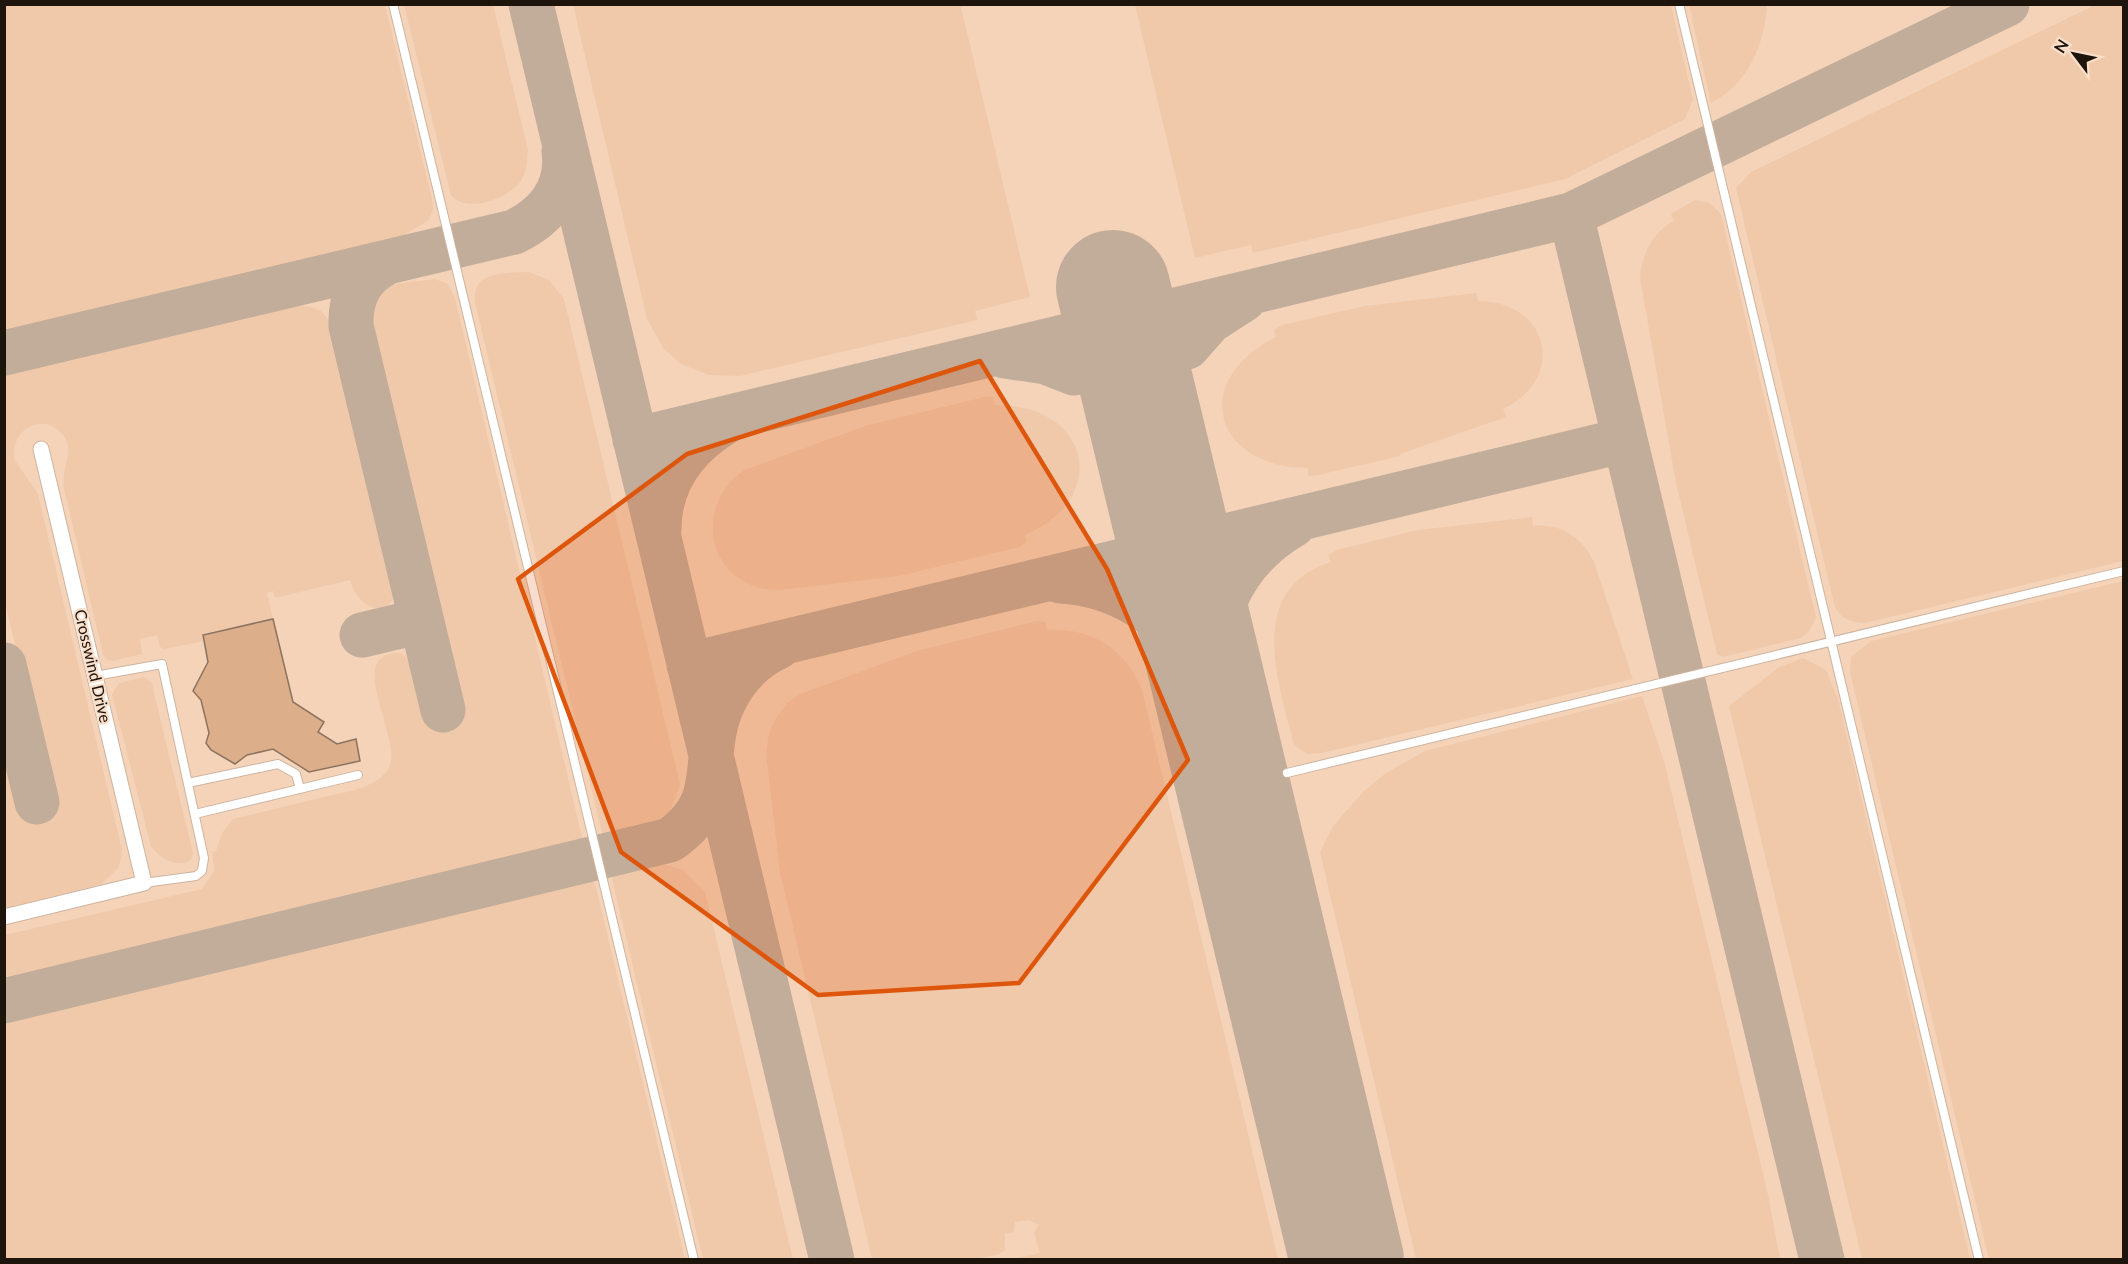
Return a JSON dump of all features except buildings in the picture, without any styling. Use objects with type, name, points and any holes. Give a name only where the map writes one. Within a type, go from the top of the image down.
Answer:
[{"type":"street","name":"Crosswind Drive","points":[[41,448],[144,884]]},
{"type":"street","points":[[4,917],[144,884]]},
{"type":"lane","points":[[393,4],[694,1260]]},
{"type":"lane","points":[[1679,4],[1979,1260]]},
{"type":"lane","points":[[1287,773],[2124,571]]},
{"type":"lane","points":[[95,676],[162,664],[204,858],[202,871],[196,876],[144,884]]},
{"type":"lane","points":[[188,783],[278,764],[296,774],[300,789]]},
{"type":"lane","points":[[195,814],[358,775]]},
{"type":"highlighted area","points":[[980,361],[1107,569],[1188,760],[1019,983],[818,995],[621,852],[518,579],[687,454]]},
{"type":"shaded area","points":[[2097,4],[2124,5],[2123,561],[1865,623],[1850,621],[1839,613],[1834,604],[1736,188],[1751,172]]},
{"type":"shaded area","points":[[4,5],[385,5],[432,199],[433,209],[429,220],[392,242],[5,335]]},
{"type":"shaded area","points":[[5,5],[2123,5],[2123,1259],[5,1260]]},
{"type":"shaded area","points":[[404,5],[493,5],[528,150],[526,166],[520,182],[506,194],[476,204],[458,201],[451,195]]},
{"type":"shaded area","points":[[573,5],[970,5],[961,7],[1030,297],[975,311],[977,320],[740,376],[709,375],[681,364],[663,348],[647,319]]},
{"type":"shaded area","points":[[1135,5],[1671,5],[1693,100],[1685,119],[1565,179],[1253,253],[1251,245],[1195,258]]},
{"type":"shaded area","points":[[1689,5],[1767,5],[1763,34],[1752,62],[1735,85],[1711,103]]},
{"type":"shaded area","points":[[1695,200],[1710,203],[1721,214],[1816,618],[1808,632],[1801,638],[1723,657],[1717,654],[1676,483],[1640,278],[1649,245],[1660,231],[1674,221],[1671,214]]},
{"type":"shaded area","points":[[529,272],[549,280],[564,299],[680,784],[669,812],[656,828],[637,837],[607,845],[604,841],[475,303],[475,292],[484,279],[501,274]]},
{"type":"shaded area","points":[[435,279],[448,284],[455,298],[585,850],[5,988],[5,935],[202,889],[214,871],[212,852],[216,851],[222,833],[233,819],[356,789],[371,784],[382,776],[389,768],[391,755],[375,682],[376,667],[383,657],[400,653],[420,666],[433,719],[459,713],[376,364],[370,319],[371,305],[376,295],[383,289],[393,285]]},
{"type":"shaded area","points":[[1476,293],[1478,301],[1502,304],[1521,314],[1534,327],[1542,343],[1542,361],[1536,379],[1524,395],[1503,409],[1506,417],[1400,454],[1400,456],[1308,476],[1308,468],[1276,464],[1250,453],[1233,437],[1224,418],[1223,397],[1231,375],[1249,355],[1276,337],[1274,330],[1282,325],[1365,306]]},
{"type":"shaded area","points":[[293,305],[312,307],[321,311],[336,329],[349,371],[399,580],[396,593],[391,602],[384,607],[377,608],[361,600],[350,580],[275,598],[273,591],[267,593],[273,619],[203,635],[204,641],[164,649],[160,647],[157,635],[140,639],[142,654],[113,661],[108,660],[103,654],[64,489],[68,445],[59,431],[48,424],[33,425],[27,428],[15,444],[14,459],[38,494],[122,850],[119,867],[102,884],[5,908],[4,719],[28,816],[54,810],[5,602],[5,374]]},
{"type":"shaded area","points":[[984,397],[993,397],[995,405],[1027,409],[1052,420],[1069,436],[1078,456],[1079,477],[1070,499],[1052,519],[1025,535],[1027,542],[1019,547],[899,576],[780,590],[756,587],[737,577],[723,563],[715,545],[713,525],[717,505],[727,486],[744,470],[865,426]]},
{"type":"shaded area","points":[[1532,517],[1533,526],[1561,529],[1577,539],[1589,553],[1633,679],[1321,753],[1307,754],[1294,745],[1281,694],[1274,641],[1277,616],[1286,593],[1304,575],[1331,562],[1328,555],[1337,550],[1418,530]]},
{"type":"shaded area","points":[[2123,581],[2123,1259],[1989,1259],[1850,672],[1851,657],[1871,641]]},
{"type":"shaded area","points":[[1037,621],[1046,622],[1047,630],[1078,633],[1105,644],[1126,663],[1142,690],[1278,1259],[1015,1259],[1040,1253],[1034,1232],[1039,1225],[1029,1220],[1015,1222],[1014,1232],[1005,1234],[1005,1250],[997,1254],[943,1260],[872,1259],[780,873],[766,753],[769,733],[787,703],[800,694],[917,651]]},
{"type":"shaded area","points":[[1803,658],[1826,670],[1838,699],[1970,1259],[1862,1259],[1729,706],[1778,668]]},
{"type":"shaded area","points":[[144,677],[152,683],[193,853],[192,858],[186,863],[167,860],[151,847],[112,694],[119,683]]},
{"type":"shaded area","points":[[1642,696],[1664,761],[1768,1195],[1780,1259],[1416,1259],[1320,852],[1333,826],[1363,792],[1386,773],[1425,751]]},
{"type":"shaded area","points":[[659,862],[683,870],[705,892],[793,1259],[703,1259],[612,879],[613,871]]},
{"type":"shaded area","points":[[591,876],[596,887],[685,1259],[5,1259],[5,1016]]},
{"type":"taxiway","points":[[531,4],[832,1260]]},
{"type":"taxiway","points":[[635,440],[1571,215],[2007,4]]},
{"type":"taxiway","points":[[4,353],[514,232],[536,218],[553,200],[563,177],[564,151]]},
{"type":"taxiway","points":[[1571,215],[1822,1260]]},
{"type":"taxiway","points":[[386,263],[369,274],[358,289],[352,306],[351,326],[443,710]]},
{"type":"taxiway","points":[[1187,347],[1210,321],[1244,299]]},
{"type":"taxiway","points":[[1005,356],[1046,362],[1074,373]]},
{"type":"taxiway","points":[[659,529],[664,495],[677,467],[698,442],[725,422]]},
{"type":"taxiway","points":[[689,665],[1625,440]]},
{"type":"taxiway","points":[[1215,696],[1212,670],[1213,645],[1226,598],[1238,576],[1253,557],[1271,540],[1293,525]]},
{"type":"taxiway","points":[[1060,581],[1081,583],[1122,596],[1157,618],[1185,649],[1201,677],[1208,698],[1244,849]]},
{"type":"taxiway","points":[[362,635],[421,621]]},
{"type":"taxiway","points":[[4,1001],[670,840],[689,824],[703,802],[709,778],[716,724],[726,697],[734,684],[753,663],[778,647]]},
{"type":"taxiway","points":[[4,665],[37,802]]},
{"type":"runway","points":[[1113,287],[1347,1260]]}]
